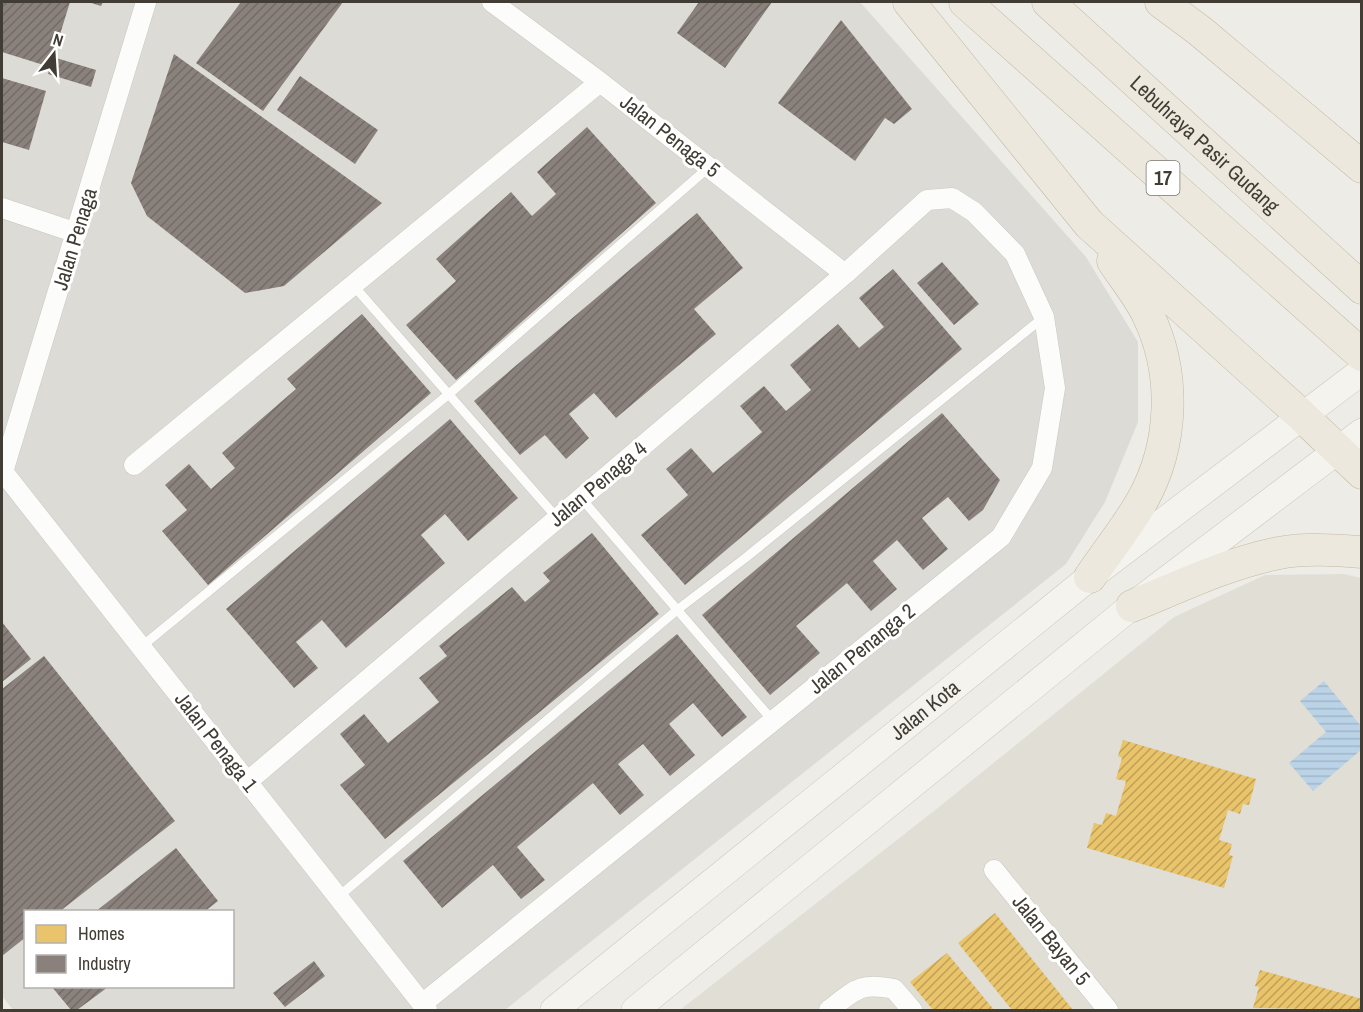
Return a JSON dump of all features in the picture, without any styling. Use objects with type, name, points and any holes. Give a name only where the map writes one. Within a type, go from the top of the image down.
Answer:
[{"type":"highway","points":[[909,2],[1089,224],[1148,314],[1163,356],[1169,399],[1162,449],[1143,500],[1090,577]]},
{"type":"highway","name":"17","points":[[965,2],[1362,355]]},
{"type":"highway","name":"Lebuhraya Pasir Gudang","points":[[1048,2],[1362,288]]},
{"type":"highway","points":[[1161,2],[1355,159]]},
{"type":"highway","points":[[1089,224],[1301,415],[1350,441],[1362,473]]},
{"type":"highway","points":[[1132,606],[1231,566],[1279,553],[1324,549],[1362,552]]},
{"type":"main road","name":"Jalan Kota","points":[[554,1011],[1090,577],[1362,371]]},
{"type":"main road","points":[[635,1011],[1132,606],[1350,441]]},
{"type":"street","name":"Jalan Penaga","points":[[3,474],[146,2]]},
{"type":"street","name":"Jalan Penaga 5","points":[[492,2],[600,82],[845,274]]},
{"type":"street","points":[[134,465],[600,82]]},
{"type":"street","name":"Jalan Penaga 4","points":[[248,782],[845,274],[927,200],[952,198]]},
{"type":"street","name":"Jalan Penanga 2","points":[[424,1007],[1001,537],[1042,468],[1055,388],[1044,316],[1015,254],[974,212],[952,198]]},
{"type":"street","points":[[2,208],[77,233]]},
{"type":"street","name":"Jalan Penaga 1","points":[[3,474],[424,1007]]},
{"type":"street","name":"Jalan Bayan 5","points":[[994,870],[1108,1011]]},
{"type":"street","points":[[829,1011],[856,988],[872,985],[894,989],[912,1011]]},
{"type":"lane","points":[[141,647],[449,394],[709,167]]},
{"type":"lane","points":[[353,285],[558,519]]},
{"type":"lane","points":[[338,897],[677,610],[744,559],[1044,316]]},
{"type":"lane","points":[[581,498],[773,721]]},
{"type":"shaded area","points":[[2,2],[860,2],[1086,257],[1138,342],[1138,422],[1105,502],[1066,564],[505,1010],[13,1010],[2,996]]},
{"type":"shaded area","points":[[1344,574],[1361,578],[1361,1010],[680,1010],[939,807],[1174,617],[1265,575]]},
{"type":"water","points":[[1324,681],[1361,726],[1361,750],[1313,791],[1289,763],[1326,732],[1300,701]]},
{"type":"building: Homes","points":[[1123,740],[1256,779],[1249,805],[1243,804],[1240,814],[1228,810],[1219,840],[1232,844],[1229,855],[1233,856],[1224,888],[1087,848],[1094,823],[1102,825],[1106,813],[1116,816],[1126,781],[1116,779],[1122,758],[1118,756]]},
{"type":"building: Homes","points":[[995,913],[1073,1010],[1012,1010],[958,943]]},
{"type":"building: Homes","points":[[947,953],[994,1010],[933,1010],[910,982]]},
{"type":"building: Homes","points":[[1260,970],[1362,999],[1362,1010],[1253,1008],[1259,987],[1255,986]]},
{"type":"building: Industry","points":[[2,2],[70,2],[53,57],[96,70],[91,87],[48,74],[50,67],[2,52]]},
{"type":"building: Industry","points":[[88,2],[103,2],[101,6]]},
{"type":"building: Industry","points":[[241,2],[343,2],[263,111],[196,63]]},
{"type":"building: Industry","points":[[699,2],[772,2],[725,68],[677,33]]},
{"type":"building: Industry","points":[[841,20],[912,109],[894,124],[885,118],[855,161],[778,103]]},
{"type":"building: Industry","points":[[174,54],[382,203],[284,286],[245,293],[147,216],[131,183]]},
{"type":"building: Industry","points":[[300,76],[378,130],[355,164],[277,110]]},
{"type":"building: Industry","points":[[2,78],[46,91],[29,150],[2,142]]},
{"type":"building: Industry","points":[[587,127],[656,203],[456,380],[406,325],[456,281],[436,259],[511,192],[532,216],[556,194],[537,172]]},
{"type":"building: Industry","points":[[697,213],[743,268],[694,309],[716,334],[616,418],[594,393],[569,414],[589,438],[566,459],[545,435],[520,455],[474,401]]},
{"type":"building: Industry","points":[[942,262],[979,304],[954,325],[917,283]]},
{"type":"building: Industry","points":[[893,269],[962,349],[685,585],[641,535],[688,495],[666,469],[691,448],[713,473],[762,432],[740,406],[764,386],[786,411],[811,390],[790,365],[838,324],[859,348],[884,327],[859,298]]},
{"type":"building: Industry","points":[[362,314],[431,393],[208,585],[162,531],[187,510],[165,485],[189,464],[211,489],[235,468],[222,453],[296,389],[287,379]]},
{"type":"building: Industry","points":[[942,413],[1000,480],[983,510],[969,521],[948,497],[922,518],[948,549],[923,570],[897,540],[873,561],[897,589],[871,611],[847,583],[796,626],[820,653],[770,695],[702,615]]},
{"type":"building: Industry","points":[[450,419],[518,498],[468,541],[445,514],[421,535],[445,563],[346,648],[322,620],[296,642],[318,668],[294,688],[226,609]]},
{"type":"building: Industry","points":[[592,533],[659,614],[385,839],[340,785],[365,765],[340,734],[364,714],[388,743],[439,702],[419,678],[447,656],[439,646],[512,587],[525,602],[550,581],[543,573]]},
{"type":"building: Industry","points":[[2,622],[31,659],[2,682]]},
{"type":"building: Industry","points":[[677,634],[747,717],[722,737],[693,703],[669,724],[695,755],[670,776],[643,744],[618,764],[644,795],[620,815],[593,783],[517,847],[545,880],[521,899],[493,865],[442,908],[403,861]]},
{"type":"building: Industry","points":[[44,656],[175,821],[62,910],[24,910],[24,939],[2,956],[2,689]]},
{"type":"building: Industry","points":[[176,848],[218,901],[207,910],[98,910]]},
{"type":"building: Industry","points":[[314,961],[325,976],[285,1007],[273,993]]},
{"type":"building: Industry","points":[[53,988],[107,988],[77,1010],[71,1010]]}]
